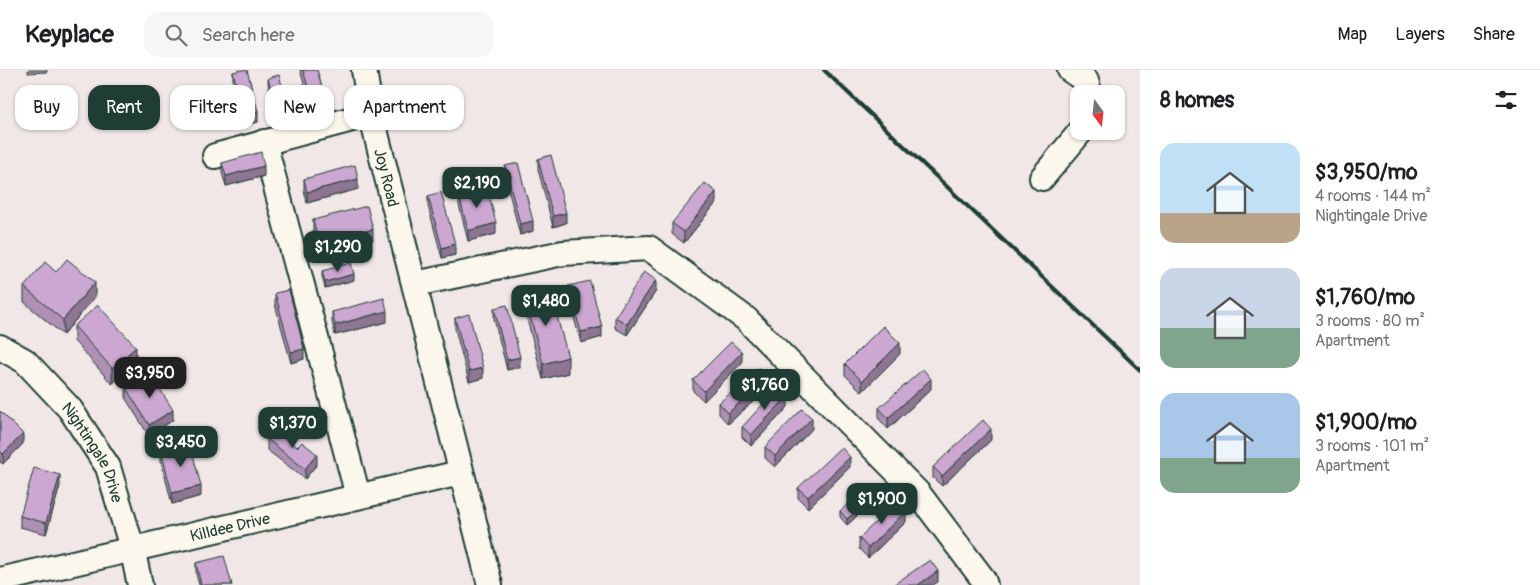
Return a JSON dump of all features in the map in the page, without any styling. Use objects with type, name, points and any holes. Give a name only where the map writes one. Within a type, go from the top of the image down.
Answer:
[{"type":"street","name":"Joy Road","points":[[364,70],[366,85]]},
{"type":"street","points":[[1070,70],[1086,81],[1087,85]]},
{"type":"street","points":[[214,156],[344,121]]},
{"type":"street","name":"Joy Road","points":[[375,130],[490,585]]},
{"type":"street","points":[[1042,178],[1074,140]]},
{"type":"street","points":[[264,142],[358,496]]},
{"type":"street","points":[[415,284],[563,253],[649,248],[753,326],[918,493],[983,579],[985,585]]},
{"type":"street","name":"Nightingale Drive","points":[[0,347],[25,361],[70,409],[108,467],[132,548],[140,585]]},
{"type":"street","name":"Killdee Drive","points":[[0,580],[460,472]]},
{"type":"building","points":[[247,70],[251,85],[236,85],[233,72]]},
{"type":"building","points":[[303,70],[317,70],[321,85],[307,85]]},
{"type":"building","points":[[279,75],[282,85],[270,85],[268,78]]},
{"type":"building","points":[[255,100],[258,111],[255,112]]},
{"type":"building","points":[[261,152],[264,166],[226,176],[222,163]]},
{"type":"building","points":[[551,155],[566,213],[553,216],[538,159]]},
{"type":"building","points":[[518,163],[533,221],[520,224],[505,166]]},
{"type":"building","points":[[355,165],[358,179],[307,192],[304,179]]},
{"type":"building","points":[[705,183],[716,192],[684,232],[672,223]]},
{"type":"building","points":[[487,187],[496,223],[468,231],[459,195]]},
{"type":"building","points":[[441,192],[455,244],[442,248],[428,196]]},
{"type":"building","points":[[367,206],[373,229],[319,244],[313,220]]},
{"type":"building","points":[[67,259],[95,282],[63,320],[24,287],[45,262],[56,272]]},
{"type":"building","points":[[351,263],[354,274],[325,282],[322,271]]},
{"type":"building","points":[[644,272],[656,280],[627,324],[615,317]]},
{"type":"building","points":[[590,281],[602,327],[581,332],[568,286]]},
{"type":"building","points":[[289,290],[304,349],[291,352],[275,293]]},
{"type":"building","points":[[550,290],[568,357],[543,364],[525,297]]},
{"type":"building","points":[[384,298],[387,311],[335,325],[332,312]]},
{"type":"building","points":[[98,305],[136,347],[112,368],[74,326]]},
{"type":"building","points":[[507,305],[520,357],[507,360],[494,308]]},
{"type":"building","points":[[469,314],[483,368],[469,371],[455,318]]},
{"type":"building","points":[[883,326],[900,343],[862,381],[845,364]]},
{"type":"building","points":[[731,342],[742,352],[704,391],[693,380]]},
{"type":"building","points":[[759,368],[768,378],[728,413],[719,403]]},
{"type":"building","points":[[923,369],[931,379],[888,418],[879,408]]},
{"type":"building","points":[[150,373],[173,410],[149,425],[126,388]]},
{"type":"building","points":[[778,388],[788,396],[751,435],[742,427]]},
{"type":"building","points":[[802,409],[812,418],[775,456],[765,447]]},
{"type":"building","points":[[0,411],[23,434],[3,454],[0,451]]},
{"type":"building","points":[[983,420],[991,429],[942,476],[933,467]]},
{"type":"building","points":[[275,429],[297,447],[302,442],[317,454],[305,469],[267,439]]},
{"type":"building","points":[[190,443],[201,486],[172,493],[161,451]]},
{"type":"building","points":[[841,447],[850,457],[808,497],[798,488]]},
{"type":"building","points":[[34,468],[60,475],[46,523],[20,516]]},
{"type":"building","points":[[859,495],[866,503],[847,519],[840,511]]},
{"type":"building","points":[[897,502],[906,511],[868,548],[859,538]]},
{"type":"building","points":[[224,556],[232,585],[201,585],[196,563]]},
{"type":"building","points":[[930,560],[938,571],[918,585],[893,585]]},
{"type":"railway","points":[[824,70],[1140,370]]}]
